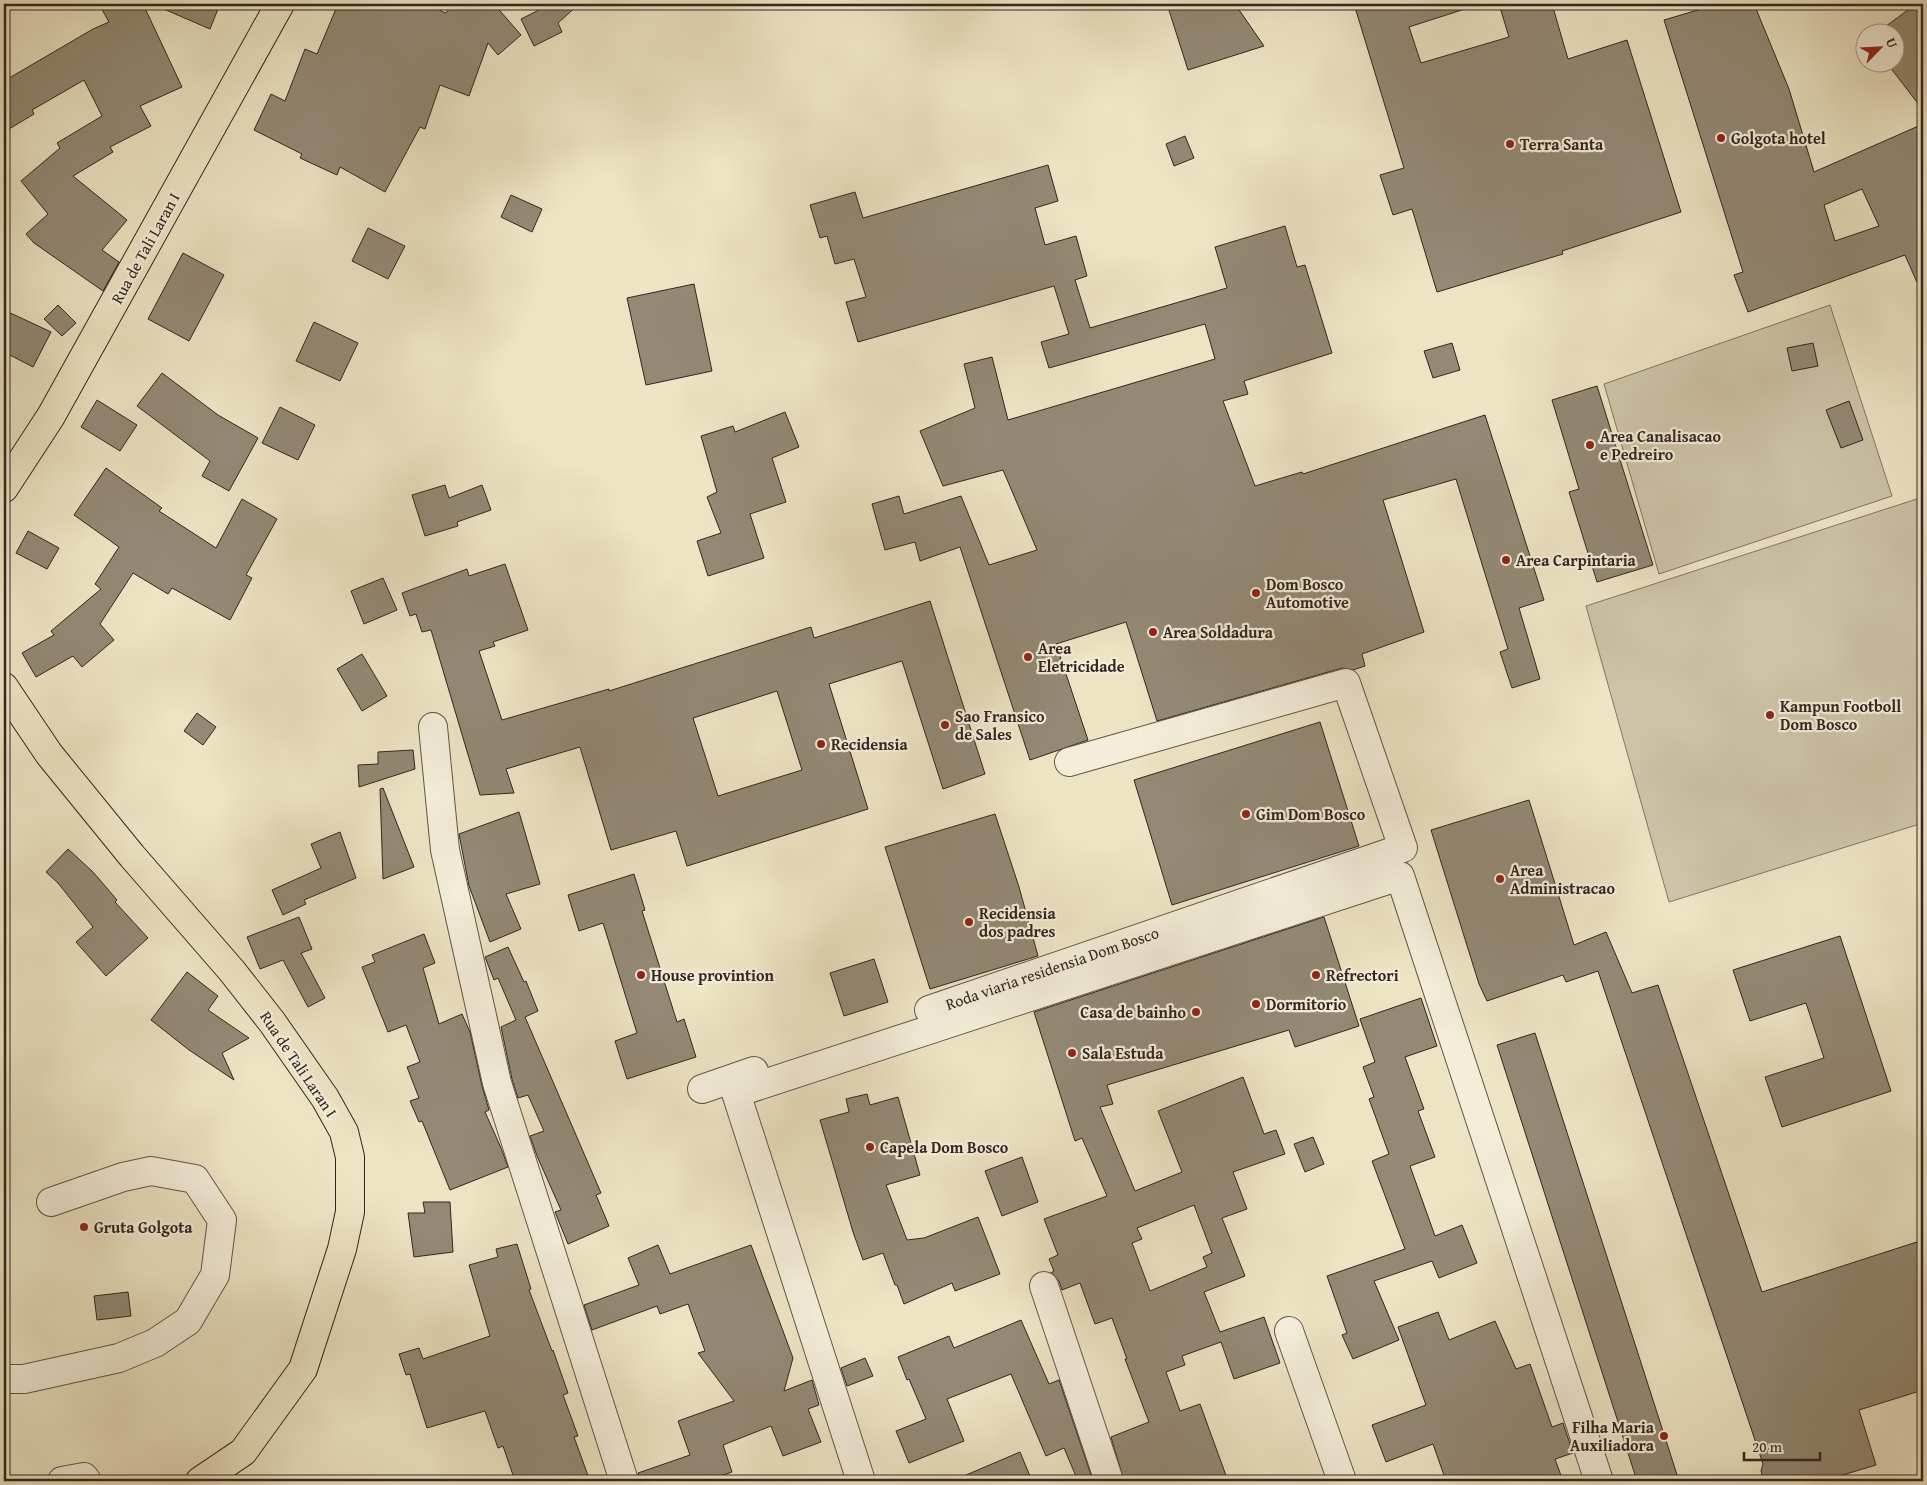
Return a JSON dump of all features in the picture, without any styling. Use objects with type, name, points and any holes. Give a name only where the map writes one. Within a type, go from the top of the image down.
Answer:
[{"type":"main road","name":"Rua de Tali Laran I","points":[[4,488],[51,416],[280,4]]},
{"type":"main road","name":"Rua de Tali Laran I","points":[[4,687],[55,761],[132,856],[232,971],[272,1022],[325,1098],[344,1132],[350,1157],[350,1212],[342,1249],[303,1369],[243,1452],[200,1481]]},
{"type":"street","name":"Roda viaria residensia Dom Bosco","points":[[702,1089],[1403,848],[1346,683],[1068,762]]},
{"type":"street","points":[[434,727],[445,850],[497,1083],[624,1481]]},
{"type":"street","points":[[861,1481],[736,1093],[1400,876],[1599,1481]]},
{"type":"street","points":[[4,1380],[24,1379],[119,1358],[155,1343],[188,1321],[216,1274],[222,1220],[195,1179],[151,1171],[123,1177],[51,1202]]},
{"type":"street","points":[[1044,1286],[1109,1481]]},
{"type":"street","points":[[1288,1331],[1342,1481]]},
{"type":"street","points":[[62,1481],[84,1477],[87,1481]]},
{"type":"shaded area","points":[[1830,305],[1892,496],[1659,574],[1604,384]]},
{"type":"shaded area","name":"Kampun Footboll Dom Bosco","points":[[1923,497],[1923,823],[1669,902],[1586,606]]},
{"type":"building","points":[[99,4],[143,4],[182,87],[140,106],[151,126],[110,147],[113,152],[73,176],[127,220],[102,250],[119,262],[103,291],[34,243],[26,234],[48,214],[21,181],[60,148],[57,143],[102,116],[84,80],[32,110],[34,114],[4,132],[4,81],[93,29],[109,22]]},
{"type":"building","points":[[152,4],[220,4],[210,29]]},
{"type":"building","points":[[338,4],[429,4],[445,13],[456,4],[494,4],[521,35],[498,55],[488,43],[469,96],[440,85],[425,129],[420,127],[385,192],[340,167],[337,175],[300,158],[302,154],[254,130],[271,94],[285,101],[305,49],[317,54]]},
{"type":"building","points":[[551,4],[579,4],[558,23],[562,32],[534,46],[521,19]]},
{"type":"building","points":[[1167,4],[1235,4],[1264,46],[1188,70]]},
{"type":"building","name":"Terra Santa","points":[[1354,4],[1468,4],[1468,8],[1409,27],[1421,63],[1509,37],[1499,4],[1552,4],[1568,59],[1627,40],[1681,212],[1562,251],[1563,254],[1437,292],[1412,209],[1393,215],[1380,175],[1404,168]]},
{"type":"building","points":[[1718,4],[1754,4],[1789,89],[1814,172],[1923,124],[1923,296],[1905,255],[1748,312],[1734,275],[1743,272],[1664,20]],"holes":[[[1862,189],[1879,226],[1835,241],[1824,205]]]},
{"type":"building","points":[[1916,4],[1923,4],[1923,110],[1894,72],[1904,72],[1904,22],[1892,22]]},
{"type":"building","points":[[1185,136],[1194,158],[1174,166],[1166,144]]},
{"type":"building","points":[[1048,165],[1058,201],[1035,208],[1045,245],[1076,236],[1087,276],[1075,280],[1090,328],[1227,288],[1215,247],[1285,226],[1297,267],[1305,265],[1332,353],[1244,381],[1248,394],[1223,401],[1255,486],[1302,472],[1303,474],[1485,415],[1544,600],[1519,608],[1540,679],[1512,688],[1500,652],[1508,649],[1456,479],[1383,500],[1424,632],[1362,654],[1365,666],[1353,670],[1342,668],[1157,721],[1126,622],[1056,644],[1088,740],[1030,760],[960,547],[920,561],[915,542],[885,550],[872,504],[899,496],[904,514],[961,496],[989,565],[1037,550],[1003,470],[943,486],[920,431],[975,408],[964,364],[992,357],[1008,420],[1215,359],[1205,324],[1049,368],[1041,342],[1069,334],[1054,286],[858,342],[846,302],[866,297],[854,259],[835,264],[827,236],[820,238],[810,205],[855,192],[863,218]]},
{"type":"building","points":[[511,195],[542,209],[532,232],[501,217]]},
{"type":"building","points":[[368,228],[405,246],[388,279],[352,261]]},
{"type":"building","points":[[183,253],[224,275],[189,341],[148,319]]},
{"type":"building","points":[[694,284],[712,371],[646,385],[627,298]]},
{"type":"building","points":[[58,305],[76,323],[62,336],[44,319]]},
{"type":"building","points":[[4,310],[51,332],[33,367],[4,352]]},
{"type":"building","points":[[314,322],[358,343],[340,381],[296,361]]},
{"type":"building","points":[[1452,343],[1460,370],[1433,378],[1424,351]]},
{"type":"building","points":[[1813,343],[1818,366],[1792,371],[1787,348]]},
{"type":"building","points":[[162,373],[218,415],[258,438],[229,491],[202,476],[210,461],[137,406]]},
{"type":"building","name":"Area Canalisacao e Pedreiro","points":[[1597,386],[1653,565],[1597,582],[1569,492],[1579,489],[1552,400]]},
{"type":"building","points":[[97,400],[137,425],[120,451],[81,427]]},
{"type":"building","points":[[1849,401],[1863,440],[1841,448],[1826,410]]},
{"type":"building","points":[[280,407],[315,425],[298,460],[262,443]]},
{"type":"building","points":[[785,412],[799,447],[772,458],[786,502],[750,514],[764,558],[708,576],[697,541],[721,533],[707,497],[717,492],[701,436],[733,426],[735,432]]},
{"type":"building","points":[[106,468],[162,508],[159,511],[216,548],[242,499],[277,519],[246,575],[252,578],[230,620],[172,588],[168,594],[133,573],[100,624],[114,640],[82,667],[73,656],[36,677],[22,653],[54,635],[51,631],[101,589],[95,584],[119,547],[74,515]]},
{"type":"building","points":[[445,485],[449,498],[482,485],[491,510],[457,522],[458,526],[425,536],[412,495]]},
{"type":"building","points":[[28,531],[59,548],[47,569],[16,553]]},
{"type":"building","points":[[505,564],[528,630],[493,642],[495,646],[479,651],[502,720],[609,689],[609,691],[811,627],[814,638],[930,601],[985,774],[943,789],[902,661],[829,684],[868,809],[687,866],[676,831],[611,850],[580,747],[506,769],[514,793],[480,795],[431,630],[422,632],[416,614],[410,616],[402,593],[467,569],[469,576]],"holes":[[[777,691],[802,770],[718,796],[693,718]]]},
{"type":"building","points":[[383,578],[397,610],[364,624],[351,591]]},
{"type":"building","points":[[362,654],[387,696],[362,711],[337,669]]},
{"type":"building","points":[[197,713],[216,727],[203,745],[184,731]]},
{"type":"building","name":"Gim Dom Bosco","points":[[1320,722],[1359,846],[1172,905],[1134,780]]},
{"type":"building","points":[[413,750],[415,769],[359,787],[358,765],[378,764],[378,752]]},
{"type":"building","points":[[383,788],[414,867],[383,879],[380,789]]},
{"type":"building","points":[[1529,800],[1574,945],[1606,932],[1632,993],[1658,985],[1762,1292],[1923,1240],[1923,1390],[1859,1410],[1876,1465],[1833,1478],[1834,1481],[1764,1481],[1761,1471],[1763,1464],[1598,971],[1566,982],[1563,975],[1487,1001],[1479,984],[1431,830]]},
{"type":"building","points":[[519,812],[540,884],[506,894],[521,929],[490,942],[469,886],[459,834]]},
{"type":"building","name":"Recidensia dos padres","points":[[995,814],[1019,887],[1038,956],[930,989],[885,847]]},
{"type":"building","points":[[340,832],[356,878],[304,900],[306,904],[283,915],[272,890],[321,868],[311,844]]},
{"type":"building","points":[[68,849],[93,872],[117,900],[115,902],[148,938],[106,976],[76,942],[93,927],[58,883],[46,872]]},
{"type":"building","name":"House provintion","points":[[634,874],[645,910],[642,911],[677,1022],[684,1019],[696,1057],[627,1079],[615,1041],[637,1033],[603,923],[579,931],[568,895]]},
{"type":"building","points":[[299,917],[312,949],[301,953],[325,998],[308,1007],[283,960],[260,969],[247,937]]},
{"type":"building","points":[[1324,917],[1359,1026],[1295,1047],[1289,1030],[1107,1085],[1113,1104],[1100,1107],[1135,1191],[1182,1172],[1158,1111],[1243,1077],[1264,1134],[1276,1130],[1285,1154],[1233,1172],[1247,1209],[1222,1218],[1245,1276],[1204,1292],[1220,1332],[1264,1317],[1280,1363],[1234,1379],[1221,1342],[1182,1356],[1185,1365],[1166,1372],[1180,1411],[1200,1404],[1228,1481],[1124,1481],[1111,1437],[1149,1422],[1112,1318],[1095,1324],[1080,1283],[1062,1290],[1059,1281],[1051,1273],[1054,1271],[1049,1259],[1058,1255],[1044,1219],[1107,1196],[1082,1138],[1075,1141],[1034,1012]],"holes":[[[1194,1205],[1212,1253],[1203,1257],[1207,1267],[1150,1291],[1132,1243],[1142,1239],[1137,1228]]]},
{"type":"building","points":[[424,934],[435,963],[423,968],[439,1024],[462,1014],[470,1032],[489,1110],[485,1112],[508,1167],[450,1190],[422,1121],[419,1122],[410,1101],[419,1098],[407,1067],[420,1062],[406,1025],[388,1032],[362,967],[375,962],[372,955]]},
{"type":"building","points":[[1840,936],[1891,1091],[1782,1127],[1765,1077],[1824,1058],[1806,1003],[1750,1021],[1733,970]]},
{"type":"building","points":[[508,947],[524,982],[526,981],[538,1011],[525,1017],[601,1193],[596,1195],[609,1226],[568,1244],[555,1212],[561,1210],[530,1136],[544,1131],[528,1095],[518,1098],[512,1079],[501,1027],[516,1020],[498,978],[494,980],[485,957]]},
{"type":"building","points":[[874,959],[888,1002],[844,1016],[830,973]]},
{"type":"building","points":[[187,972],[218,996],[208,1010],[249,1038],[222,1053],[234,1080],[189,1050],[151,1020]]},
{"type":"building","points":[[1421,998],[1437,1046],[1405,1057],[1424,1109],[1418,1111],[1435,1157],[1410,1166],[1435,1236],[1462,1225],[1477,1263],[1439,1278],[1432,1261],[1374,1281],[1399,1340],[1353,1359],[1342,1335],[1347,1333],[1327,1276],[1405,1249],[1372,1161],[1389,1154],[1369,1099],[1374,1097],[1363,1067],[1375,1062],[1360,1019]]},
{"type":"building","points":[[1535,1033],[1679,1481],[1637,1481],[1497,1045]]},
{"type":"building","points":[[867,1094],[870,1105],[898,1097],[920,1175],[886,1185],[907,1240],[924,1238],[978,1217],[1000,1274],[955,1291],[952,1283],[904,1304],[883,1253],[863,1260],[820,1120],[849,1112],[846,1099]]},
{"type":"building","points":[[1313,1137],[1324,1164],[1305,1172],[1294,1144]]},
{"type":"building","points":[[1022,1157],[1038,1202],[1002,1216],[985,1171]]},
{"type":"building","points":[[423,1202],[450,1202],[453,1252],[414,1257],[408,1213],[425,1213]]},
{"type":"building","points":[[517,1244],[531,1289],[529,1290],[568,1393],[563,1395],[578,1436],[574,1437],[590,1481],[515,1481],[503,1446],[498,1448],[485,1411],[427,1428],[410,1374],[406,1375],[399,1354],[419,1348],[423,1359],[490,1336],[469,1265],[498,1257],[496,1249]]},
{"type":"building","points":[[658,1245],[670,1274],[751,1245],[793,1358],[784,1391],[812,1380],[819,1405],[808,1409],[821,1442],[783,1456],[771,1426],[723,1445],[732,1472],[706,1481],[639,1481],[638,1473],[690,1455],[678,1421],[734,1401],[698,1353],[705,1351],[688,1304],[660,1314],[657,1306],[592,1330],[584,1305],[639,1285],[628,1258]]},
{"type":"building","points":[[128,1292],[131,1316],[97,1320],[94,1296]]},
{"type":"building","points":[[1438,1312],[1449,1340],[1495,1321],[1516,1369],[1530,1364],[1552,1427],[1563,1423],[1573,1453],[1555,1459],[1563,1481],[1446,1481],[1433,1444],[1386,1462],[1372,1425],[1426,1405],[1398,1327]]},
{"type":"building","points":[[1021,1320],[1049,1384],[1059,1380],[1093,1481],[1078,1481],[1064,1448],[1046,1456],[1011,1374],[947,1399],[964,1441],[909,1463],[896,1431],[926,1419],[898,1357],[949,1336],[954,1348]]},
{"type":"building","points":[[865,1358],[873,1376],[847,1386],[841,1368]]},
{"type":"building","points":[[1020,1452],[1032,1481],[952,1481]]},
{"type":"place","name":"Golgota hotel","points":[[1721,138]]},
{"type":"place","name":"Terra Santa","points":[[1510,144]]},
{"type":"place","name":"Area Canalisacao e Pedreiro","points":[[1590,445]]},
{"type":"place","name":"Area Carpintaria","points":[[1506,560]]},
{"type":"place","name":"Dom Bosco Automotive","points":[[1256,593]]},
{"type":"place","name":"Area Soldadura","points":[[1153,632]]},
{"type":"place","name":"Area Eletricidade","points":[[1028,657]]},
{"type":"place","name":"Kampun Footboll Dom Bosco","points":[[1770,715]]},
{"type":"place","name":"Sao Fransico de Sales","points":[[945,725]]},
{"type":"place","name":"Recidensia","points":[[821,744]]},
{"type":"place","name":"Gim Dom Bosco","points":[[1246,814]]},
{"type":"place","name":"Area Administracao","points":[[1500,879]]},
{"type":"place","name":"Recidensia dos padres","points":[[969,922]]},
{"type":"place","name":"House provintion","points":[[641,975]]},
{"type":"place","name":"Refrectori","points":[[1316,975]]},
{"type":"place","name":"Dormitorio","points":[[1256,1004]]},
{"type":"place","name":"Casa de bainho","points":[[1196,1012]]},
{"type":"place","name":"Sala Estuda","points":[[1072,1053]]},
{"type":"place","name":"Capela Dom Bosco","points":[[870,1147]]},
{"type":"place","name":"Gruta Golgota","points":[[84,1227]]},
{"type":"place","name":"Filha Maria Auxiliadora","points":[[1664,1436]]}]
